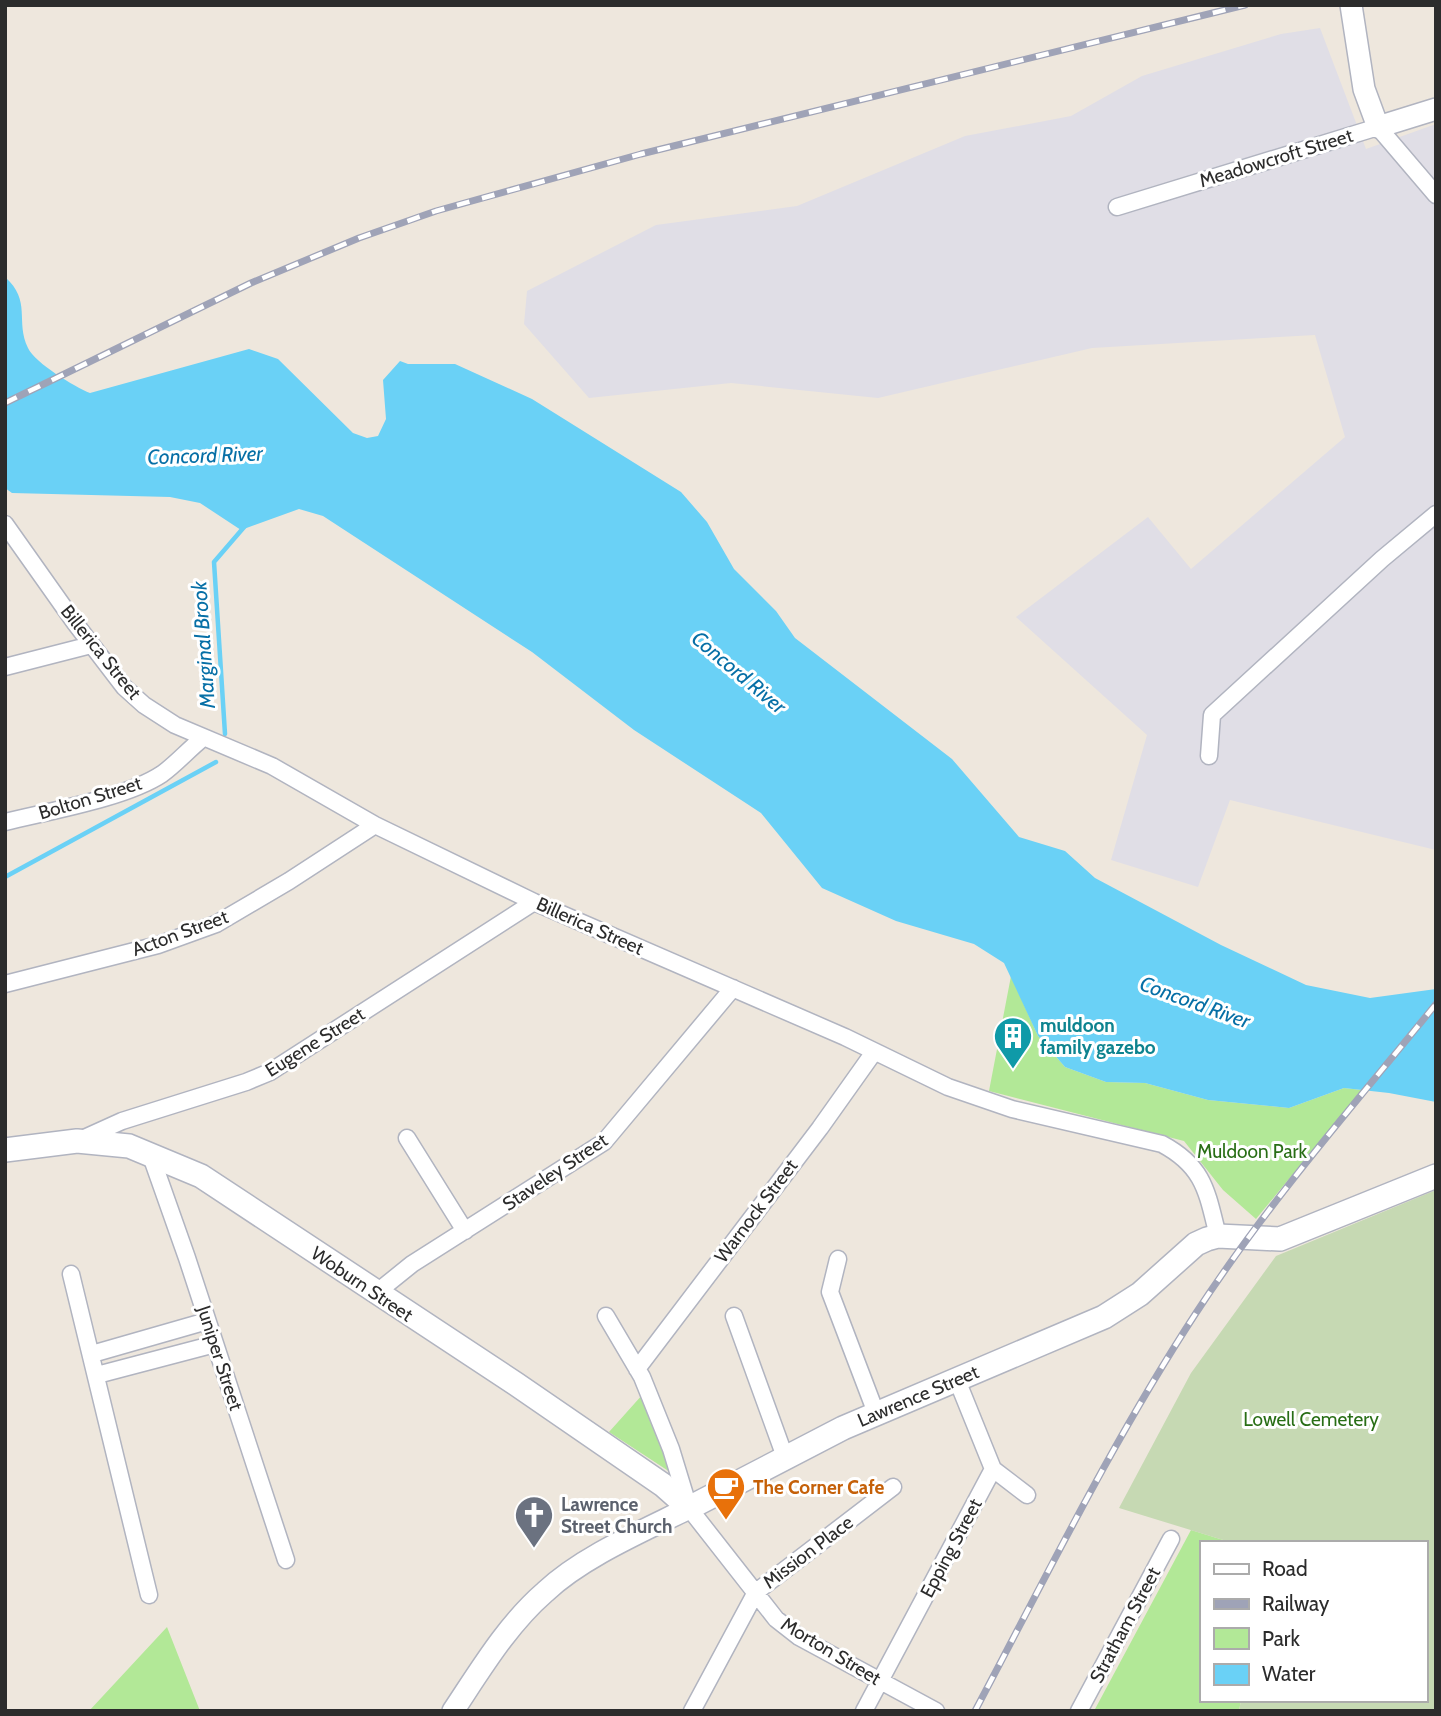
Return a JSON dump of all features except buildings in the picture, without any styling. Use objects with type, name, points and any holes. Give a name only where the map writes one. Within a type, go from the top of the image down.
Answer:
[{"type":"main road","name":"Woburn Street","points":[[5,1150],[77,1141],[129,1146],[201,1176],[516,1384],[663,1485],[689,1508]]},
{"type":"main road","name":"Lawrence Street","points":[[689,1508],[876,1413],[1104,1317],[1140,1294],[1196,1244],[1218,1236],[1280,1239],[1436,1177]]},
{"type":"street","points":[[1352,12],[1364,89],[1378,127],[1436,195]]},
{"type":"street","name":"Meadowcroft Street","points":[[1117,207],[1436,109]]},
{"type":"street","points":[[1209,756],[1212,715],[1362,577],[1436,514]]},
{"type":"street","name":"Billerica Street","points":[[5,524],[124,687],[144,705],[175,725],[272,766],[375,825],[534,902],[733,988],[948,1087],[988,1102],[1140,1137],[1169,1148],[1186,1160],[1202,1179],[1218,1236]]},
{"type":"street","points":[[5,667],[92,645]]},
{"type":"street","name":"Bolton Street","points":[[5,822],[117,794],[146,783],[162,774],[203,738]]},
{"type":"street","name":"Acton Street","points":[[5,984],[158,945],[216,924],[375,825]]},
{"type":"street","name":"Eugene Street","points":[[77,1141],[122,1121],[246,1083],[270,1072],[534,902]]},
{"type":"street","name":"Staveley Street","points":[[376,1293],[412,1264],[604,1142],[733,988]]},
{"type":"street","name":"Warnock Street","points":[[637,1369],[874,1052]]},
{"type":"street","points":[[407,1138],[466,1231]]},
{"type":"street","name":"Juniper Street","points":[[151,1156],[286,1560]]},
{"type":"street","points":[[838,1259],[831,1292],[876,1413]]},
{"type":"street","points":[[71,1274],[149,1595]]},
{"type":"street","points":[[607,1316],[637,1369],[671,1449],[689,1508]]},
{"type":"street","points":[[734,1316],[785,1457]]},
{"type":"street","points":[[92,1354],[208,1321]]},
{"type":"street","points":[[97,1375],[215,1344]]},
{"type":"street","points":[[957,1380],[993,1469],[1027,1495]]},
{"type":"street","name":"Epping Street","points":[[864,1711],[993,1469]]},
{"type":"street","name":"Mission Place","points":[[756,1592],[893,1487]]},
{"type":"street","name":"Morton Street","points":[[689,1508],[776,1619],[787,1629],[936,1711]]},
{"type":"street","name":"Lawrence Street","points":[[453,1711],[513,1623],[545,1591],[575,1568],[689,1508]]},
{"type":"street","name":"Stratham Street","points":[[1079,1711],[1171,1539]]},
{"type":"street","points":[[692,1711],[756,1592]]},
{"type":"shaded area","points":[[1320,28],[1366,149],[1436,124],[1436,850],[1230,800],[1198,887],[1111,860],[1147,735],[1016,617],[1148,517],[1191,569],[1345,437],[1315,335],[1092,348],[878,398],[731,383],[589,398],[524,324],[527,291],[656,225],[797,206],[965,136],[1071,116],[1142,76],[1281,34]]},
{"type":"green space","name":"Muldoon Park","points":[[1011,976],[1038,1036],[1065,1067],[1106,1082],[1145,1083],[1208,1100],[1289,1108],[1344,1088],[1362,1090],[1256,1219],[1223,1190],[1184,1141],[989,1091]]},
{"type":"green space","name":"Lowell Cemetery","points":[[1436,1190],[1436,1711],[1239,1711],[1241,1702],[1427,1702],[1427,1541],[1226,1541],[1119,1508],[1191,1373],[1276,1256]]},
{"type":"green space","points":[[643,1394],[670,1472],[609,1432]]},
{"type":"green space","points":[[1191,1530],[1227,1541],[1200,1541],[1200,1702],[1241,1702],[1239,1711],[1094,1711]]},
{"type":"green space","points":[[167,1627],[200,1711],[89,1711]]},
{"type":"water","name":"Concord River","points":[[5,277],[18,294],[24,338],[32,354],[56,374],[90,393],[249,349],[278,359],[353,433],[367,438],[378,436],[386,419],[383,380],[400,361],[408,364],[455,364],[532,399],[681,492],[707,522],[734,569],[776,611],[795,638],[952,759],[1019,837],[1065,851],[1095,878],[1221,945],[1306,985],[1370,998],[1436,989],[1436,1102],[1344,1088],[1289,1108],[1208,1100],[1145,1083],[1106,1082],[1065,1067],[1038,1036],[1004,963],[974,944],[896,921],[822,888],[761,813],[634,730],[532,652],[323,516],[299,509],[241,530],[200,503],[170,497],[12,493],[5,488]]},
{"type":"waterway","name":"Marginal Brook","points":[[225,734],[214,562],[245,526]]},
{"type":"waterway","name":"Marginal Brook","points":[[5,877],[216,762]]},
{"type":"railway","points":[[5,403],[251,283],[359,238],[436,211],[641,154],[1245,5]]},
{"type":"railway","points":[[975,1711],[1108,1459],[1196,1313],[1282,1194],[1436,1004]]},
{"type":"place","name":"muldoon family gazebo","points":[[1013,1070]]},
{"type":"place","name":"The Corner Cafe","points":[[726,1521]]},
{"type":"place","name":"Lawrence Street Church","points":[[534,1549]]}]
